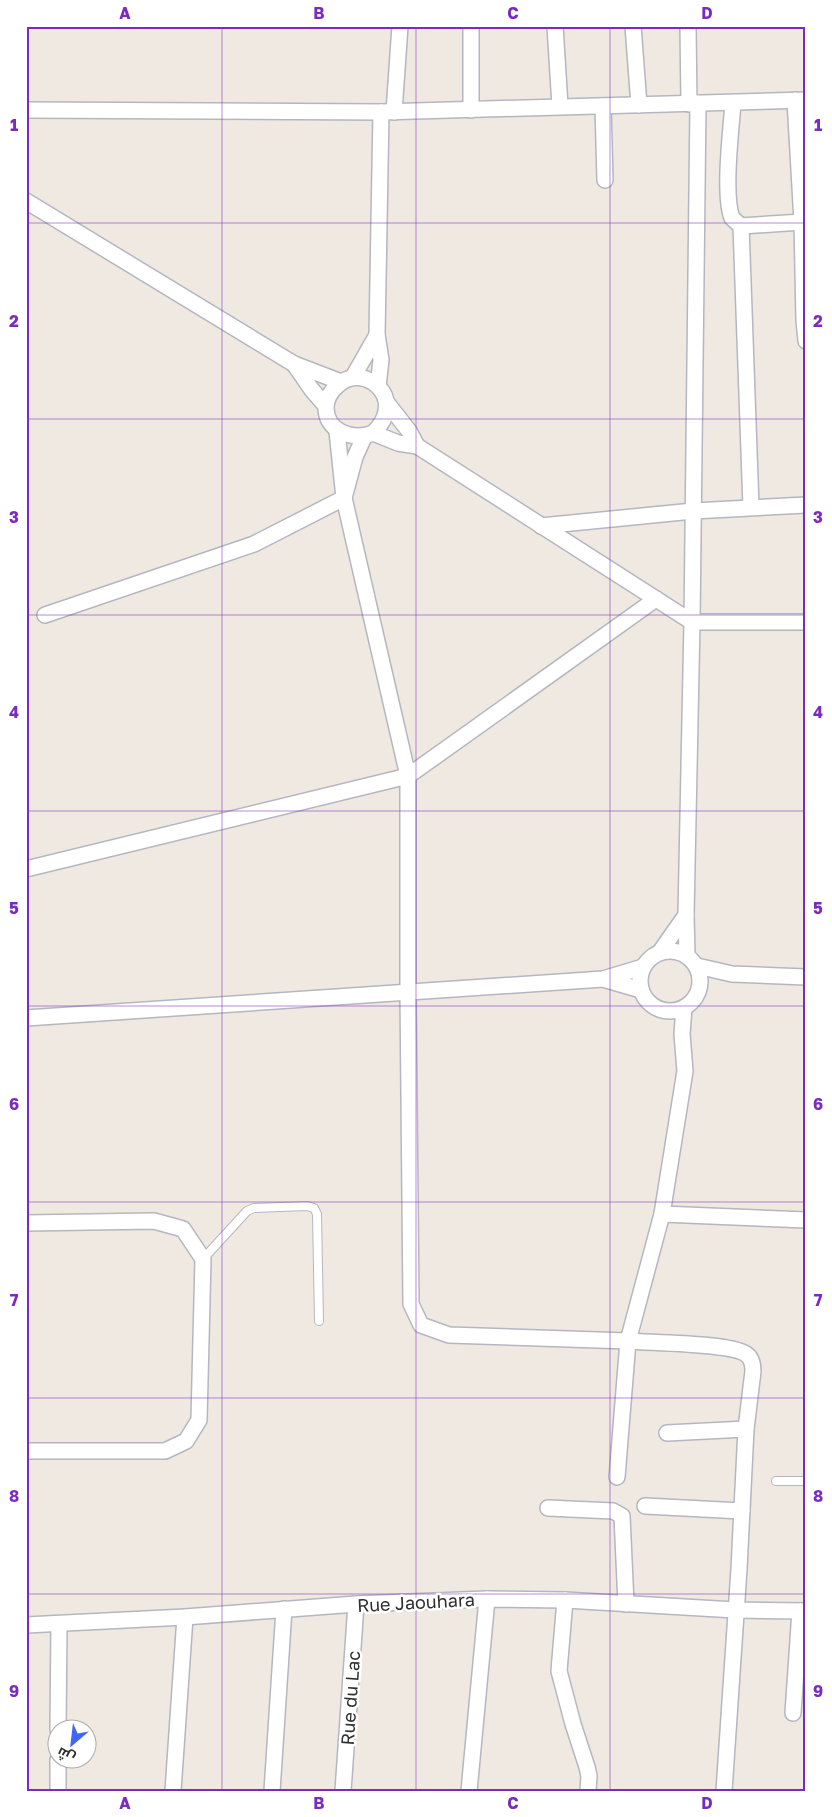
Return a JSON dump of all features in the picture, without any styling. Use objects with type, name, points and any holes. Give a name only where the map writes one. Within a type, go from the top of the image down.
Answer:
[{"type":"street","points":[[378,386],[381,360],[377,335],[387,112],[400,26]]},
{"type":"street","points":[[471,26],[471,110]]},
{"type":"street","points":[[555,26],[560,106]]},
{"type":"street","points":[[633,26],[640,105]]},
{"type":"street","points":[[666,1011],[684,1008],[695,998],[700,985],[692,961],[686,915],[693,511],[693,104],[688,26]]},
{"type":"street","points":[[26,110],[387,112],[800,100],[806,341]]},
{"type":"street","points":[[734,103],[730,140],[729,199],[732,218],[741,226],[802,222]]},
{"type":"street","points":[[602,106],[605,180]]},
{"type":"street","points":[[26,200],[294,364],[347,379],[367,379],[378,386],[384,394],[387,403],[410,431],[417,446]]},
{"type":"street","points":[[741,226],[751,507]]},
{"type":"street","points":[[326,406],[331,392],[347,379],[377,335]]},
{"type":"street","points":[[294,364],[326,406],[331,424],[337,430],[349,436],[368,435],[417,446],[692,622],[806,622]]},
{"type":"street","points":[[45,615],[254,544],[344,498],[355,457],[368,435],[381,425],[386,414],[387,403]]},
{"type":"street","points":[[337,430],[344,498],[408,776],[411,1304],[421,1325],[449,1335],[702,1345],[740,1351],[748,1355],[752,1362],[753,1371],[746,1429],[724,1791]]},
{"type":"street","points":[[541,526],[693,511],[806,505]]},
{"type":"street","points":[[26,869],[408,776],[656,599]]},
{"type":"street","points":[[682,1034],[666,1011],[650,1004],[641,990],[643,967],[650,958],[660,952],[686,915]]},
{"type":"street","points":[[660,952],[674,951],[692,961],[732,974],[806,977]]},
{"type":"street","points":[[26,1018],[603,979],[643,967]]},
{"type":"street","points":[[700,985],[732,974]]},
{"type":"street","points":[[603,979],[641,990]]},
{"type":"street","points":[[617,1477],[628,1341],[662,1214],[685,1071],[682,1034],[684,1008]]},
{"type":"street","points":[[662,1214],[806,1220]]},
{"type":"street","points":[[26,1223],[154,1221],[182,1229],[203,1259],[199,1420],[186,1441],[165,1451],[26,1451]]},
{"type":"street","points":[[667,1433],[746,1429]]},
{"type":"street","points":[[645,1506],[742,1511]]},
{"type":"street","points":[[548,1508],[613,1511],[622,1516],[626,1604]]},
{"type":"street","points":[[469,1791],[487,1599]]},
{"type":"street","name":"Rue Jaouhara","points":[[26,1625],[185,1617],[356,1604],[487,1599],[565,1600],[735,1610],[803,1611]]},
{"type":"street","points":[[565,1600],[559,1671],[587,1767],[589,1776],[588,1791]]},
{"type":"street","name":"Rue du Lac","points":[[343,1791],[356,1604]]},
{"type":"street","points":[[272,1791],[284,1609]]},
{"type":"street","points":[[793,1713],[803,1611]]},
{"type":"street","points":[[173,1791],[185,1617]]},
{"type":"street","points":[[58,1720],[59,1624]]},
{"type":"street","points":[[58,1770],[58,1791]]},
{"type":"lane","points":[[203,1259],[248,1211],[254,1208],[308,1206],[314,1208],[317,1214],[319,1321]]},
{"type":"lane","points":[[776,1481],[806,1481]]}]
